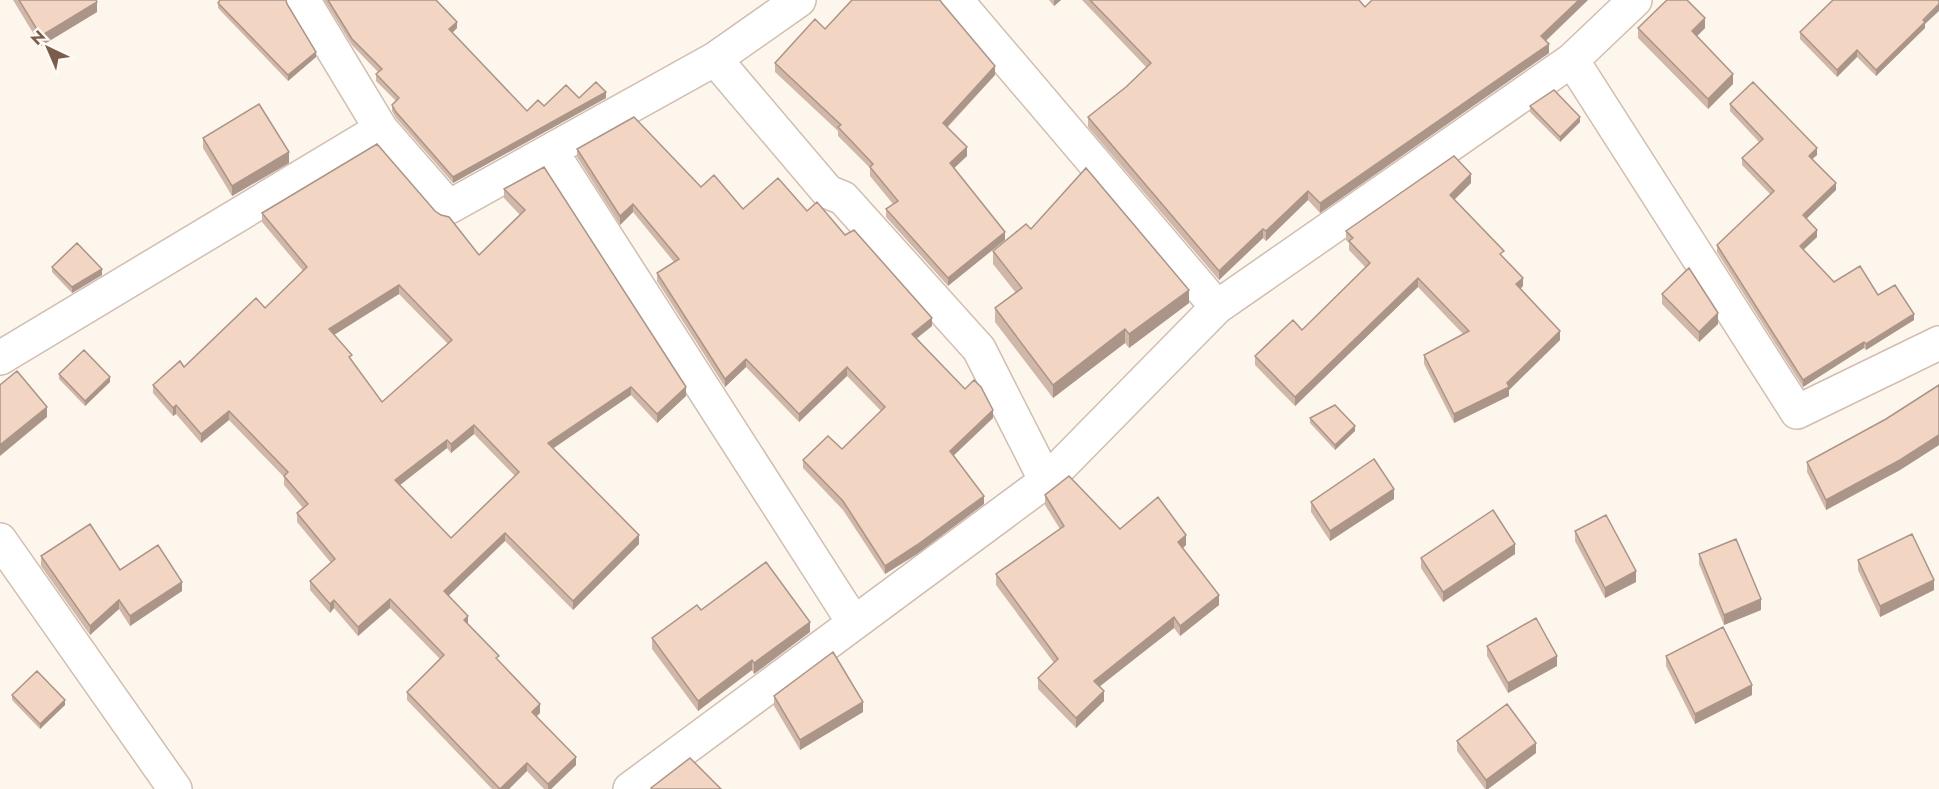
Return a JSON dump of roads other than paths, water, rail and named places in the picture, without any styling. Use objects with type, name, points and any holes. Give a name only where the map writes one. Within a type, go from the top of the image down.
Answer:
[{"type":"street","points":[[303,0],[381,129],[449,207],[715,59],[799,0]]},
{"type":"street","points":[[956,0],[1216,307]]},
{"type":"street","points":[[630,789],[1046,481],[1216,307],[1572,60],[1635,0]]},
{"type":"street","points":[[715,59],[828,192],[843,198],[979,349],[1046,481]]},
{"type":"street","points":[[1572,60],[1797,412],[1939,343]]},
{"type":"street","points":[[0,358],[381,129]]},
{"type":"street","points":[[551,151],[854,623]]},
{"type":"street","points":[[0,540],[175,789]]}]
